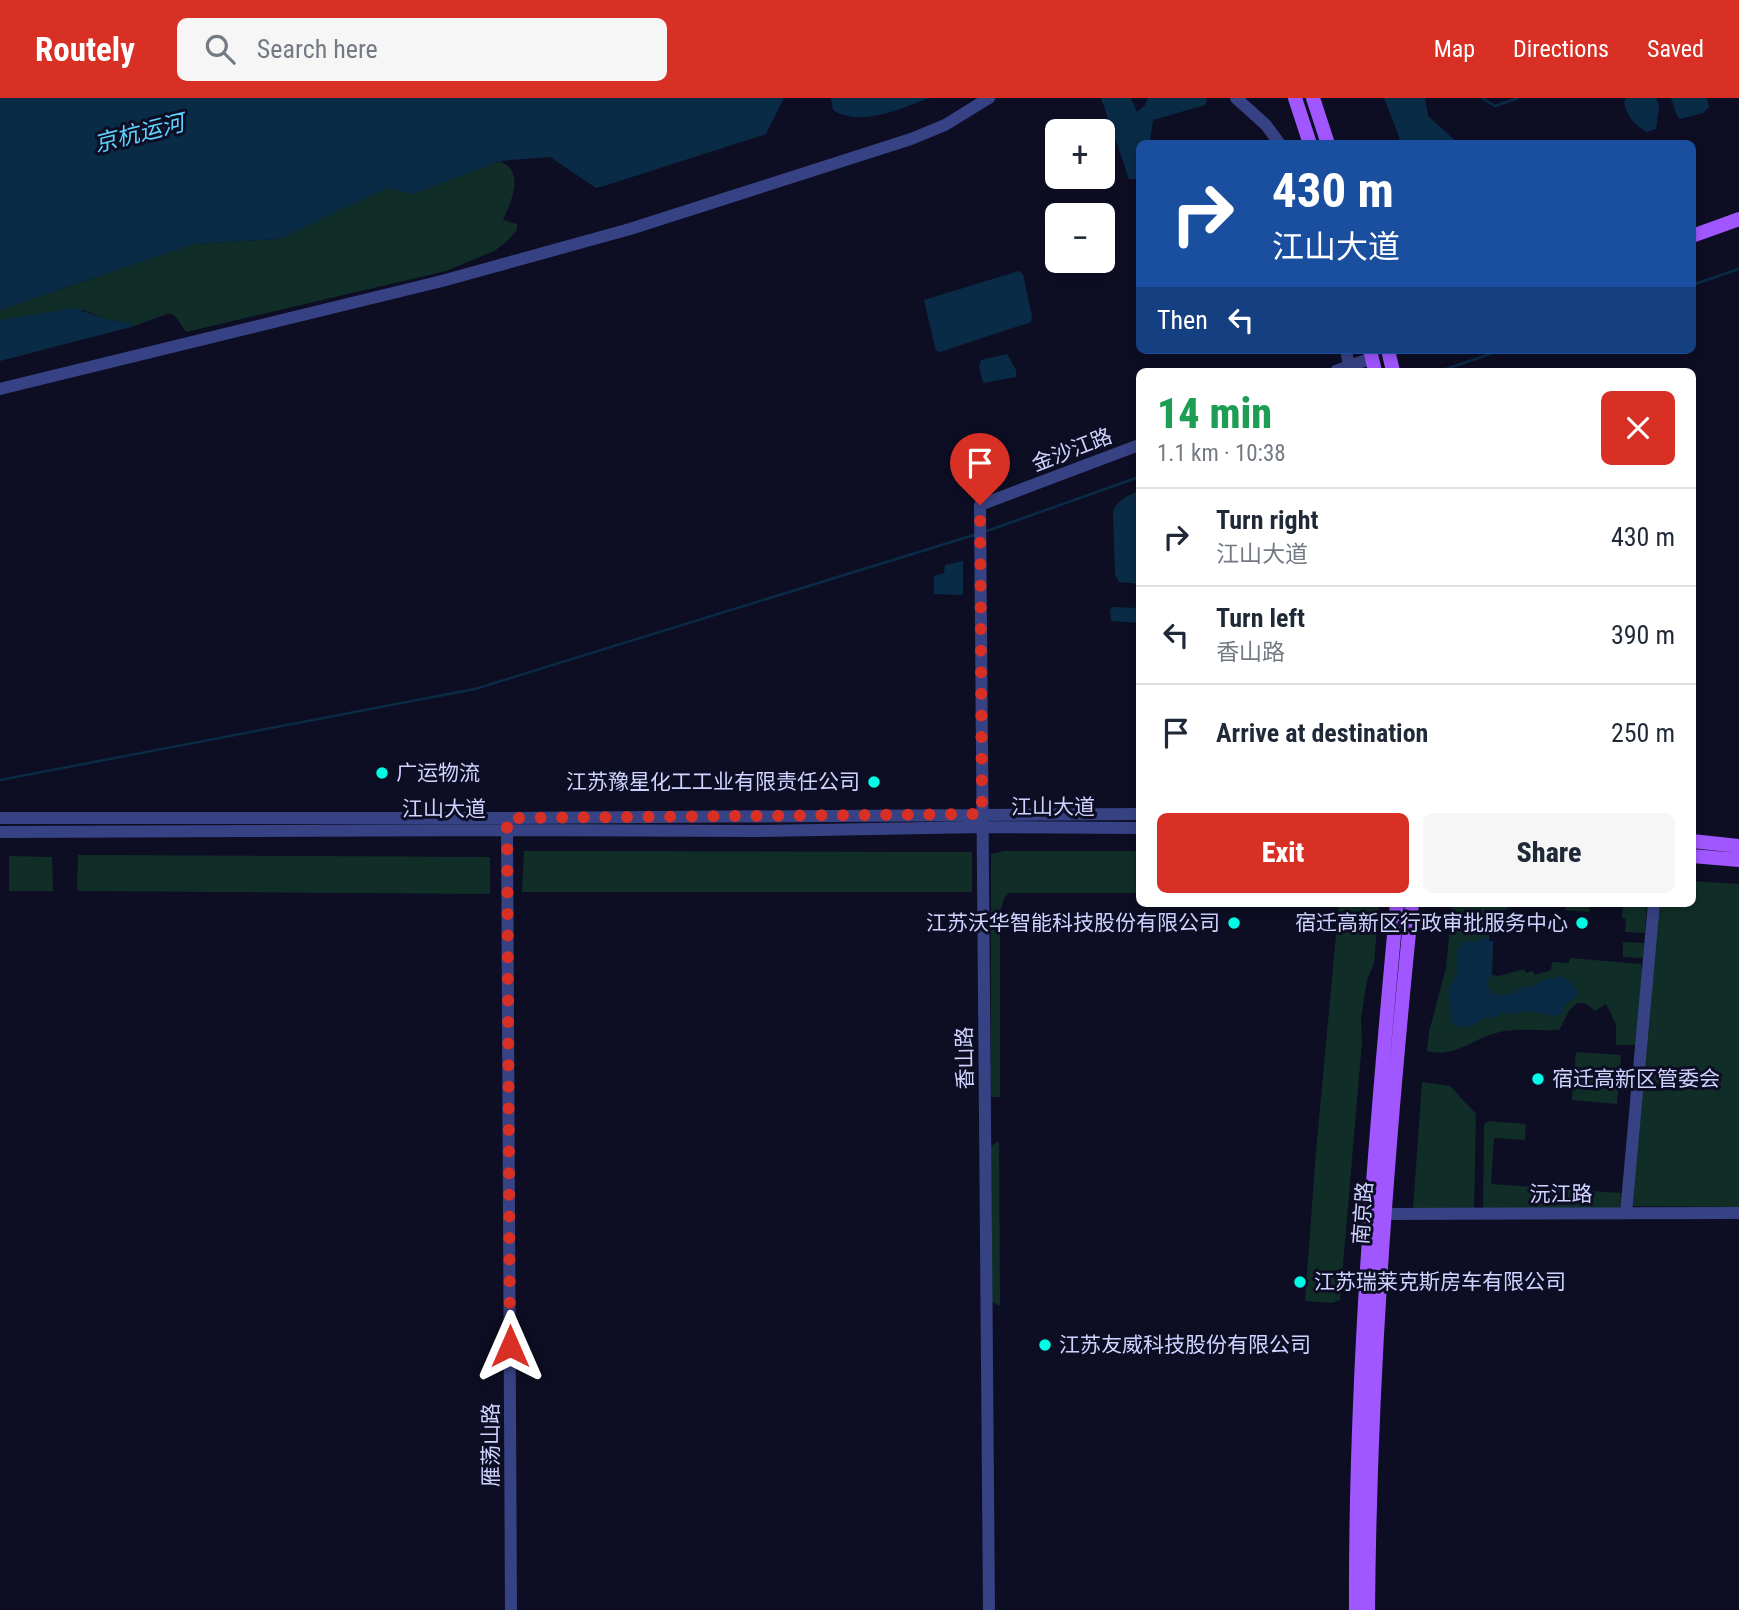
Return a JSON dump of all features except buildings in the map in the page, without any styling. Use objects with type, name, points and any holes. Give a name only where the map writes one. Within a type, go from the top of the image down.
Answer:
[{"type":"main road","points":[[1295,98],[1309,140]]},
{"type":"main road","points":[[1313,98],[1327,140]]},
{"type":"main road","points":[[1696,235],[1739,219]]},
{"type":"main road","points":[[1696,243],[1739,228]]},
{"type":"main road","points":[[1696,841],[1739,846]]},
{"type":"main road","points":[[1696,856],[1739,860]]},
{"type":"main road","name":"南京路","points":[[1356,1610],[1356,1492],[1361,1361],[1370,1219],[1397,907]]},
{"type":"main road","name":"南京路","points":[[1368,1610],[1372,1390],[1383,1214],[1412,907]]},
{"type":"street","points":[[0,389],[442,281],[630,229],[911,139],[945,125],[989,98]]},
{"type":"street","points":[[1236,98],[1266,125],[1277,140]]},
{"type":"street","points":[[1347,354],[1349,366]]},
{"type":"street","points":[[1344,368],[1372,360]]},
{"type":"street","name":"金沙江路","points":[[980,505],[1136,446]]},
{"type":"street","name":"香山路","points":[[980,505],[989,1610]]},
{"type":"street","name":"江山大道","points":[[0,832],[507,824],[982,821],[1136,814]]},
{"type":"street","name":"江山大道","points":[[0,818],[507,824]]},
{"type":"street","name":"江山大道","points":[[982,821],[1136,828]]},
{"type":"street","name":"雁荡山路","points":[[507,824],[511,1610]]},
{"type":"street","points":[[1626,1213],[1654,907]]},
{"type":"street","name":"沅江路","points":[[1383,1214],[1739,1213]]},
{"type":"green space","points":[[500,161],[508,166],[514,180],[512,196],[503,220],[517,224],[517,230],[494,251],[446,271],[186,332],[170,313],[131,327],[132,323],[109,320],[83,310],[0,320],[0,310],[193,244],[279,239],[387,188],[413,193]]},
{"type":"green space","points":[[524,851],[972,852],[972,892],[522,892]]},
{"type":"green space","points":[[1004,851],[1136,851],[1136,893],[1009,893],[1004,898],[1000,913],[1000,1097],[991,1097],[991,854]]},
{"type":"green space","points":[[78,855],[490,857],[490,894],[77,891]]},
{"type":"green space","points":[[9,856],[52,857],[53,891],[9,891]]},
{"type":"green space","points":[[1696,881],[1739,884],[1739,1207],[1631,1206],[1658,907],[1696,907]]},
{"type":"green space","points":[[1339,907],[1379,907],[1374,964],[1367,980],[1361,1018],[1362,1042],[1340,1300],[1332,1303],[1305,1301]]},
{"type":"green space","points":[[1452,907],[1509,907],[1489,937],[1489,941],[1493,941],[1492,975],[1499,976],[1524,969],[1526,973],[1533,971],[1535,975],[1551,970],[1552,962],[1569,963],[1570,958],[1641,964],[1637,1042],[1634,1045],[1616,1045],[1616,1024],[1606,1004],[1595,1011],[1581,1003],[1572,1007],[1559,1030],[1505,1031],[1448,1052],[1427,1051],[1429,1032],[1446,968]]},
{"type":"green space","points":[[1565,907],[1590,907],[1589,912],[1565,910]]},
{"type":"green space","points":[[1623,907],[1647,907],[1645,933],[1625,932],[1626,919],[1622,918]]},
{"type":"green space","points":[[1623,942],[1645,943],[1643,958],[1623,957]]},
{"type":"green space","points":[[1576,1052],[1621,1055],[1617,1104],[1572,1100]]},
{"type":"green space","points":[[1422,1082],[1450,1086],[1476,1114],[1474,1211],[1413,1209]]},
{"type":"green space","points":[[1488,1121],[1526,1124],[1525,1140],[1494,1138],[1491,1184],[1621,1193],[1620,1211],[1483,1211],[1484,1125]]},
{"type":"green space","points":[[999,1141],[1000,1306],[992,1302],[991,1146]]},
{"type":"water","name":"京杭运河","points":[[0,98],[784,98],[766,134],[596,188],[550,157],[500,161],[413,194],[387,188],[279,239],[193,244],[0,310]]},
{"type":"water","points":[[831,98],[929,98],[894,111],[856,117],[833,110]]},
{"type":"water","points":[[1101,98],[1131,98],[1137,112],[1148,98],[1206,98],[1205,105],[1153,120],[1150,140],[1136,140],[1136,179],[1129,179],[1115,138],[1115,119],[1108,119]]},
{"type":"water","points":[[1384,98],[1425,98],[1428,116],[1455,140],[1399,140]]},
{"type":"water","points":[[1626,98],[1656,98],[1659,106],[1656,129],[1647,132],[1635,123],[1625,107]]},
{"type":"water","points":[[1671,98],[1707,98],[1709,107],[1703,113],[1680,119]]},
{"type":"water","points":[[1019,271],[1023,274],[1031,322],[940,352],[936,351],[924,300]]},
{"type":"water","points":[[74,308],[109,320],[132,323],[131,327],[0,361],[0,320]]},
{"type":"water","points":[[1007,354],[1016,370],[1016,377],[983,383],[979,367],[981,360]]},
{"type":"water","points":[[1136,492],[1136,584],[1119,582],[1115,574],[1113,511],[1127,496]]},
{"type":"water","points":[[963,561],[963,595],[934,594],[934,576],[944,573],[945,565]]},
{"type":"water","points":[[1112,607],[1136,608],[1136,623],[1111,621]]},
{"type":"water","points":[[1486,937],[1493,941],[1492,973],[1487,982],[1494,995],[1508,995],[1521,988],[1532,987],[1542,980],[1562,976],[1576,988],[1577,996],[1565,1004],[1563,1012],[1555,1016],[1530,1011],[1514,1014],[1501,1012],[1496,1018],[1486,1017],[1471,1027],[1455,1026],[1451,1022],[1448,989],[1457,973],[1457,950],[1465,941],[1478,941]]},
{"type":"waterway","points":[[1482,98],[1495,106],[1518,98]]},
{"type":"waterway","points":[[1696,284],[1739,269]]},
{"type":"waterway","points":[[1449,368],[1490,354]]},
{"type":"waterway","points":[[984,532],[1136,478]]},
{"type":"waterway","points":[[0,780],[475,689],[974,535]]},
{"type":"place","name":"广运物流","points":[[382,773]]},
{"type":"place","name":"江苏豫星化工工业有限责任公司","points":[[874,782]]},
{"type":"place","name":"江苏沃华智能科技股份有限公司","points":[[1234,923]]},
{"type":"place","name":"宿迁高新区行政审批服务中心","points":[[1582,923]]},
{"type":"place","name":"宿迁高新区管委会","points":[[1538,1079]]},
{"type":"place","name":"江苏瑞莱克斯房车有限公司","points":[[1300,1282]]},
{"type":"place","name":"江苏友威科技股份有限公司","points":[[1045,1345]]},
{"type":"route","points":[[510,1346],[507,818],[982,814],[980,505]]}]
